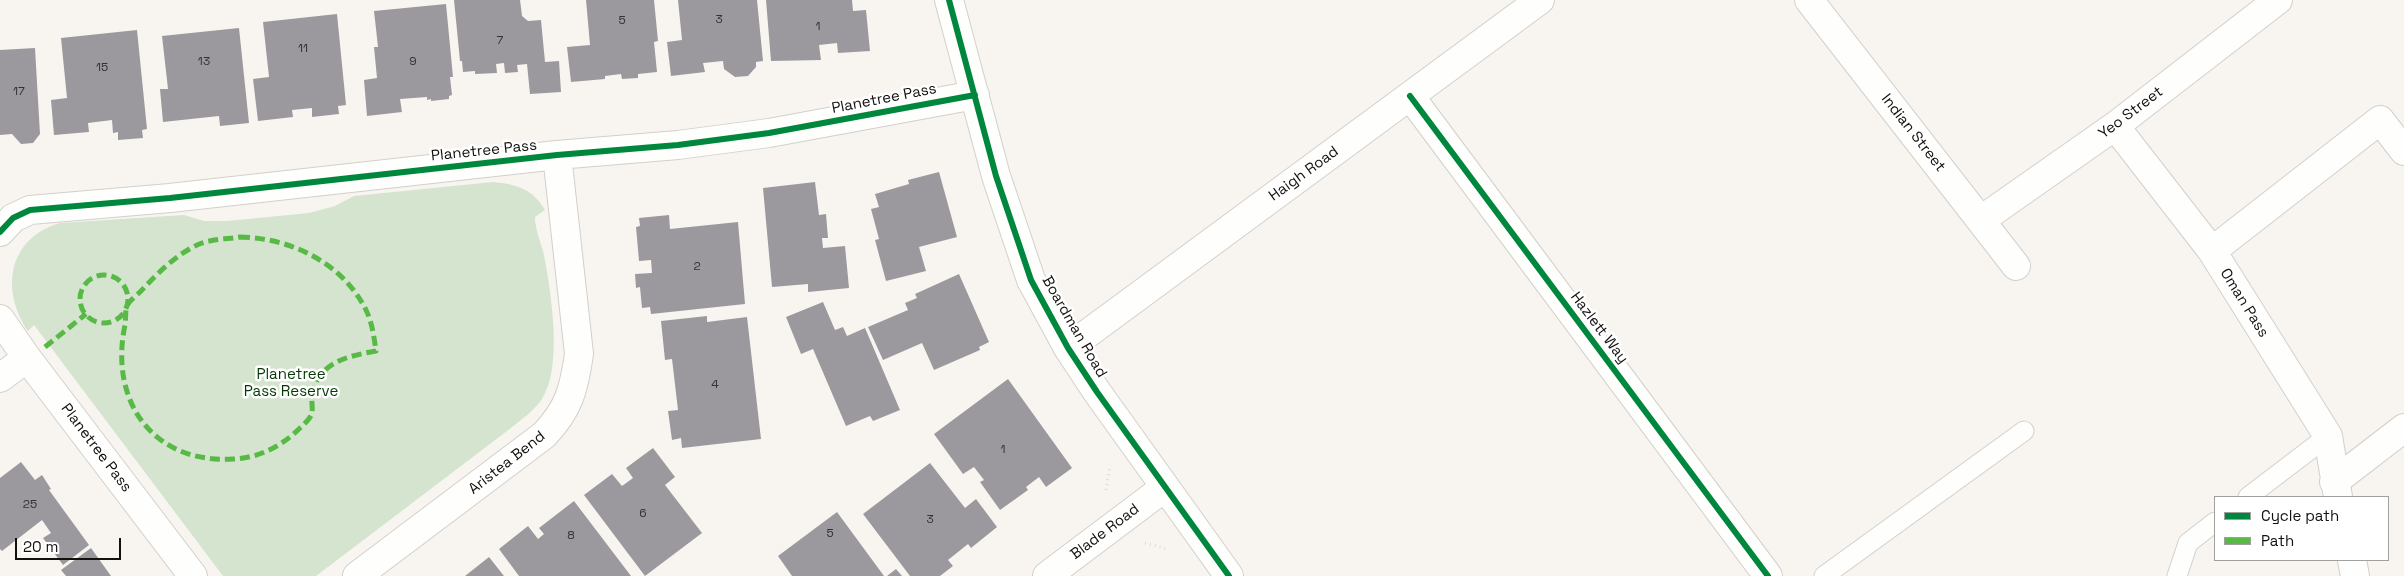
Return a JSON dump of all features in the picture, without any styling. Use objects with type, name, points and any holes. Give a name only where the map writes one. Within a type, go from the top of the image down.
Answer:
[{"type":"street","name":"Boardman Road","points":[[949,0],[996,176],[1018,245],[1032,280],[1068,348],[1164,488],[1229,576]]},
{"type":"street","name":"Haigh Road","points":[[1068,348],[1540,0]]},
{"type":"street","name":"Indian Street","points":[[1809,0],[2016,266]]},
{"type":"street","name":"Yeo Street","points":[[1981,220],[2115,126],[2278,0]]},
{"type":"street","name":"Planetree Pass","points":[[0,232],[13,218],[30,210],[170,198],[557,155],[678,145],[769,133],[975,95]]},
{"type":"street","name":"Hazlett Way","points":[[1410,96],[1768,576]]},
{"type":"street","points":[[2212,251],[2380,120],[2404,151]]},
{"type":"street","name":"Oman Pass","points":[[2115,126],[2212,251],[2328,436],[2336,489]]},
{"type":"street","name":"Aristea Bend","points":[[357,576],[544,435],[568,406],[575,384],[579,354],[557,155]]},
{"type":"street","name":"Planetree Pass","points":[[0,319],[27,358],[193,576]]},
{"type":"street","points":[[0,378],[27,358]]},
{"type":"street","points":[[2336,489],[2404,428]]},
{"type":"street","name":"Blade Road","points":[[1047,576],[1164,488]]},
{"type":"street","points":[[2352,561],[2355,576]]},
{"type":"lane","points":[[1824,576],[2024,431]]},
{"type":"lane","points":[[2249,496],[2328,436]]},
{"type":"lane","points":[[2177,576],[2188,544],[2214,523]]},
{"type":"path","points":[[1137,543],[1156,545],[1174,552]]},
{"type":"green space","name":"Planetree Pass Reserve","points":[[493,182],[509,184],[529,192],[545,210],[535,217],[535,222],[544,255],[550,289],[554,349],[548,385],[542,399],[524,418],[316,576],[223,576],[34,325],[28,331],[19,315],[14,299],[12,283],[14,267],[20,253],[29,240],[43,230],[60,223],[184,215],[204,221],[227,221],[309,213],[335,206],[354,196]]},
{"type":"building","points":[[454,0],[520,0],[522,16],[528,21],[541,20],[545,62],[559,61],[561,92],[530,94],[527,64],[517,65],[518,72],[505,73],[504,63],[496,64],[497,73],[475,74],[475,71],[463,72],[462,61],[460,61]]},
{"type":"building","points":[[586,0],[654,0],[658,41],[654,42],[657,72],[638,74],[638,78],[622,79],[621,74],[605,76],[605,79],[571,82],[567,47],[590,45]]},
{"type":"building","points":[[678,0],[757,0],[763,61],[756,62],[756,67],[748,76],[735,77],[724,69],[723,61],[703,63],[705,72],[671,76],[667,42],[682,40]]},
{"type":"building","points":[[766,0],[852,0],[853,11],[866,10],[870,51],[838,53],[837,43],[819,45],[821,60],[771,61]]},
{"type":"building","points":[[446,4],[453,77],[450,77],[452,95],[449,96],[449,99],[431,101],[431,99],[427,100],[427,97],[400,99],[402,112],[367,116],[364,80],[377,78],[374,47],[378,47],[374,11]]},
{"type":"building","points":[[337,14],[346,105],[338,106],[339,114],[312,117],[312,108],[292,110],[293,117],[258,121],[253,79],[269,77],[263,22]]},
{"type":"building","points":[[239,28],[249,123],[220,126],[219,116],[163,122],[160,89],[168,89],[162,36]]},
{"type":"building","points":[[137,30],[147,129],[142,130],[143,138],[118,140],[118,132],[113,133],[112,120],[88,123],[89,132],[54,135],[51,100],[67,98],[61,38]]},
{"type":"building","points":[[35,48],[40,134],[33,143],[21,144],[12,134],[0,135],[0,50]]},
{"type":"building","points":[[939,172],[957,237],[919,247],[926,271],[886,281],[875,240],[879,239],[871,209],[879,207],[875,194],[909,184],[908,180]]},
{"type":"building","points":[[815,182],[819,215],[826,214],[828,238],[822,238],[823,248],[845,246],[849,288],[808,292],[808,284],[772,287],[763,188]]},
{"type":"building","points":[[669,215],[670,229],[738,222],[745,304],[651,314],[650,307],[642,308],[640,287],[636,288],[635,274],[652,273],[651,260],[639,261],[636,227],[640,226],[639,218]]},
{"type":"building","points":[[959,274],[989,342],[979,347],[980,350],[934,370],[922,343],[883,360],[868,327],[908,310],[905,303],[917,298],[915,294]]},
{"type":"building","points":[[823,302],[835,330],[843,327],[847,336],[865,328],[900,410],[873,421],[870,416],[846,426],[813,349],[801,354],[786,317]]},
{"type":"building","points":[[707,316],[707,322],[747,317],[761,439],[682,448],[681,438],[672,440],[668,411],[678,410],[672,359],[665,360],[661,321]]},
{"type":"building","points":[[1008,379],[1072,468],[1046,487],[1039,477],[1026,487],[1028,490],[1000,510],[980,482],[984,480],[974,467],[963,474],[934,434]]},
{"type":"building","points":[[653,448],[675,477],[665,485],[702,533],[645,576],[584,495],[612,474],[622,486],[633,478],[626,468]]},
{"type":"building","points":[[21,462],[35,480],[42,475],[51,489],[49,490],[89,545],[63,565],[43,538],[51,533],[42,520],[2,551],[0,549],[0,478]]},
{"type":"building","points":[[930,463],[965,508],[976,499],[997,527],[971,548],[968,544],[948,560],[953,566],[940,576],[910,576],[863,514]]},
{"type":"building","points":[[574,501],[631,576],[519,576],[499,549],[528,526],[538,539],[544,534],[539,528]]},
{"type":"building","points":[[837,512],[884,576],[792,576],[778,556]]},
{"type":"building","points":[[91,548],[111,576],[66,576],[61,570]]},
{"type":"building","points":[[489,557],[504,576],[465,576]]},
{"type":"building","points":[[896,569],[902,576],[887,576]]},
{"type":"marked path","points":[[240,237],[259,238],[296,248],[329,266],[356,293],[366,310],[374,335],[376,351],[345,358],[336,362],[321,374],[312,394],[312,413],[310,417],[286,440],[270,450],[243,458],[204,458],[180,451],[159,439],[143,422],[131,402],[124,378],[122,352],[126,310],[131,300],[161,271],[185,252],[202,243],[240,237]]},
{"type":"marked path","points":[[104,275],[113,277],[121,282],[126,290],[128,299],[126,308],[121,316],[113,321],[104,323],[95,321],[87,316],[82,308],[80,299],[82,290],[87,282],[95,277],[104,275]]},
{"type":"marked path","points":[[45,347],[86,314]]},
{"type":"cycle path","points":[[949,0],[996,176],[1031,280],[1068,348],[1097,392],[1229,576]]},
{"type":"cycle path","points":[[0,232],[13,218],[30,210],[170,198],[557,155],[678,145],[769,133],[975,95]]},
{"type":"cycle path","points":[[1410,96],[1768,576]]}]
